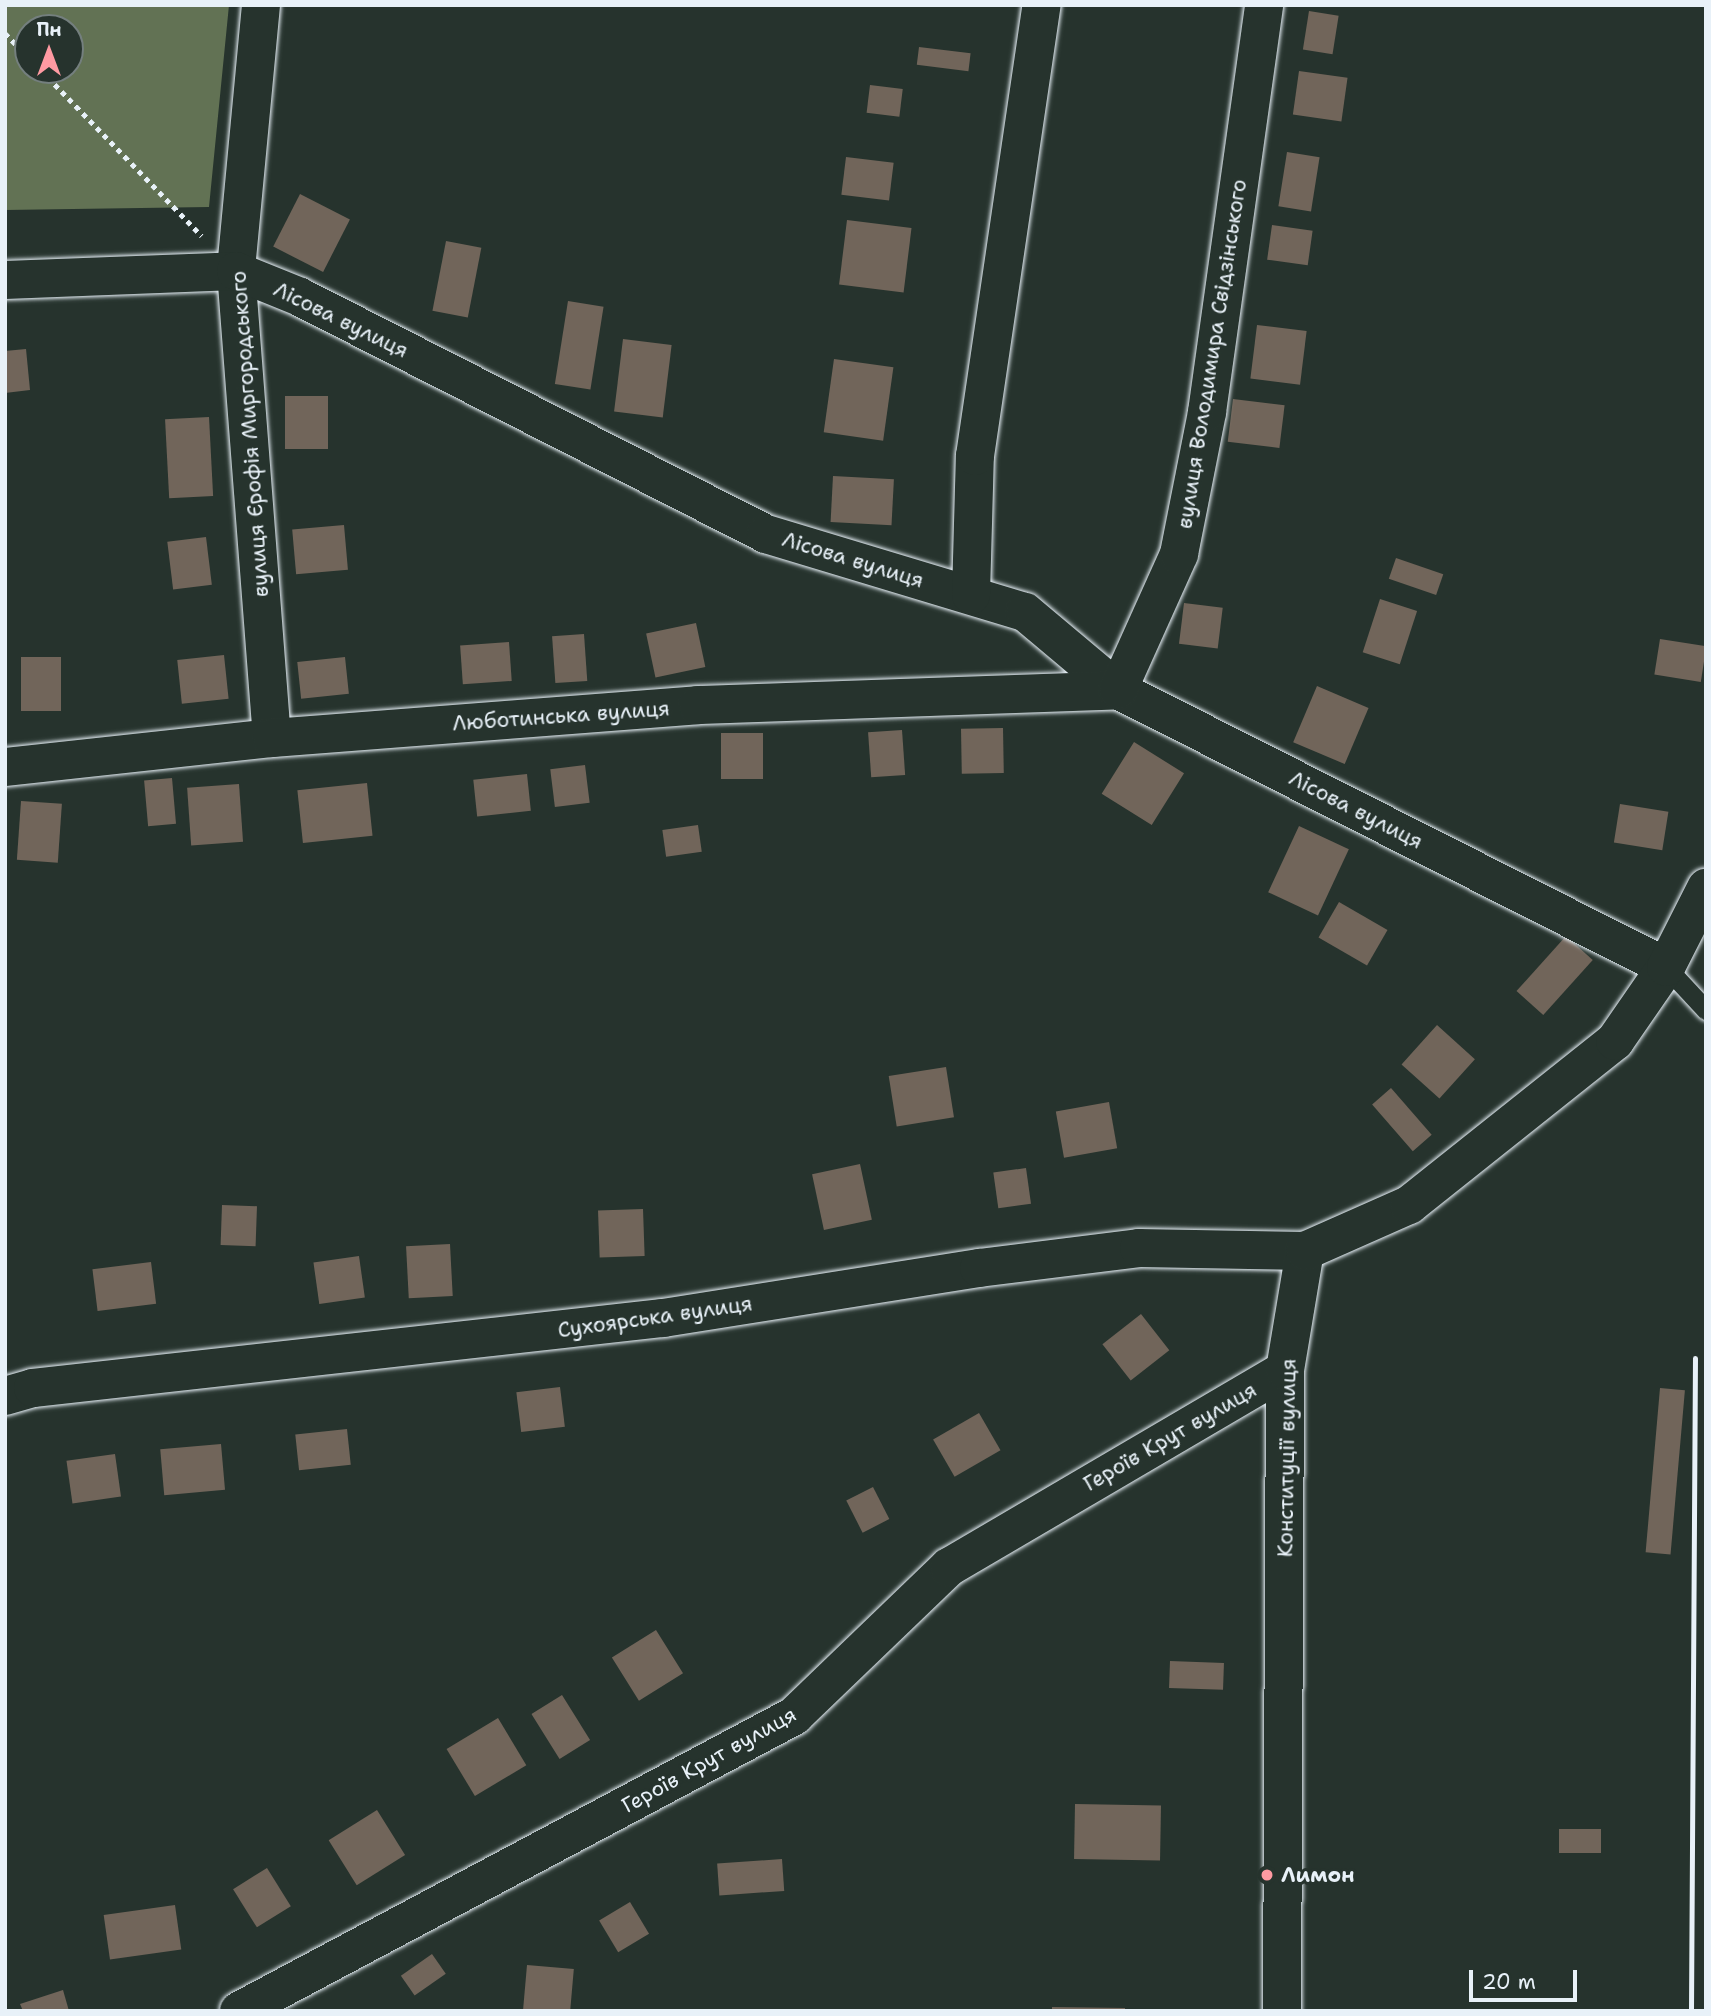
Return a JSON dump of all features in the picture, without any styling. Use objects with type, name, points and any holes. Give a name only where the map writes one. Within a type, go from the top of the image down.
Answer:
[{"type":"street","name":"вулиця Єрофія Миргородського","points":[[261,5],[236,271],[272,738]]},
{"type":"street","points":[[971,596],[975,456],[1042,5]]},
{"type":"street","name":"вулиця Володимира Свідзінського","points":[[1118,690],[1179,554],[1207,412],[1264,5]]},
{"type":"street","name":"Лісова вулиця","points":[[5,280],[236,271],[300,297],[766,534],[1025,612],[1118,690],[1665,967]]},
{"type":"street","name":"Люботинська вулиця","points":[[5,767],[272,738],[698,705],[1118,690]]},
{"type":"street","points":[[1305,1251],[1409,1205],[1615,1041],[1665,967],[1706,888]]},
{"type":"street","name":"Сухоярська вулиця","points":[[5,1396],[33,1388],[663,1318],[979,1268],[1139,1248],[1305,1251]]},
{"type":"street","name":"Конституції вулиця","points":[[1282,2011],[1285,1370],[1305,1251]]},
{"type":"street","name":"Героїв Крут вулиця","points":[[239,2011],[794,1716],[949,1567],[1285,1370]]},
{"type":"lane","points":[[1665,967],[1706,1010]]},
{"type":"path","points":[[55,84],[236,271]]},
{"type":"green space","points":[[5,5],[229,5],[209,207],[5,210]]},
{"type":"building","points":[[1309,11],[1339,16],[1333,54],[1303,50]]},
{"type":"building","points":[[919,47],[971,53],[968,71],[917,65]]},
{"type":"building","points":[[1299,71],[1348,78],[1341,121],[1293,115]]},
{"type":"building","points":[[870,85],[903,89],[899,117],[867,113]]},
{"type":"building","points":[[1287,152],[1320,157],[1311,211],[1278,206]]},
{"type":"building","points":[[846,157],[894,163],[889,201],[841,195]]},
{"type":"building","points":[[300,194],[350,219],[323,272],[273,247]]},
{"type":"building","points":[[847,220],[912,228],[904,292],[839,285]]},
{"type":"building","points":[[1272,225],[1313,231],[1308,265],[1267,260]]},
{"type":"building","points":[[446,241],[481,248],[468,318],[432,311]]},
{"type":"building","points":[[568,301],[604,307],[590,390],[555,384]]},
{"type":"building","points":[[1257,325],[1307,331],[1300,385],[1250,379]]},
{"type":"building","points":[[623,339],[672,345],[663,417],[614,411]]},
{"type":"building","points":[[26,349],[30,390],[5,393],[5,351]]},
{"type":"building","points":[[834,359],[893,367],[883,441],[824,432]]},
{"type":"building","points":[[285,396],[328,396],[328,449],[285,449]]},
{"type":"building","points":[[1233,399],[1285,405],[1279,448],[1228,442]]},
{"type":"building","points":[[209,417],[213,496],[169,498],[165,419]]},
{"type":"building","points":[[833,476],[894,479],[892,525],[831,522]]},
{"type":"building","points":[[344,525],[348,570],[296,574],[292,530]]},
{"type":"building","points":[[206,537],[212,585],[173,589],[167,542]]},
{"type":"building","points":[[1396,558],[1443,574],[1436,595],[1389,579]]},
{"type":"building","points":[[1380,599],[1417,611],[1400,664],[1363,652]]},
{"type":"building","points":[[1184,603],[1223,608],[1218,648],[1179,644]]},
{"type":"building","points":[[696,623],[705,667],[655,678],[646,634]]},
{"type":"building","points":[[584,634],[587,681],[555,683],[552,636]]},
{"type":"building","points":[[1660,639],[1706,646],[1701,682],[1654,675]]},
{"type":"building","points":[[509,642],[512,681],[463,684],[460,645]]},
{"type":"building","points":[[224,655],[229,699],[182,704],[177,660]]},
{"type":"building","points":[[21,657],[61,657],[61,711],[21,711]]},
{"type":"building","points":[[345,657],[349,694],[301,699],[297,662]]},
{"type":"building","points":[[1317,686],[1369,708],[1345,764],[1293,742]]},
{"type":"building","points":[[1003,728],[1004,773],[962,774],[961,729]]},
{"type":"building","points":[[902,730],[905,775],[871,777],[868,732]]},
{"type":"building","points":[[721,733],[763,733],[763,779],[721,779]]},
{"type":"building","points":[[1134,742],[1184,773],[1152,825],[1102,794]]},
{"type":"building","points":[[585,765],[590,803],[555,807],[550,769]]},
{"type":"building","points":[[527,774],[531,811],[477,816],[473,780]]},
{"type":"building","points":[[172,778],[176,824],[148,826],[144,780]]},
{"type":"building","points":[[367,783],[373,836],[303,843],[297,790]]},
{"type":"building","points":[[239,784],[243,842],[191,845],[187,788]]},
{"type":"building","points":[[21,801],[62,804],[58,863],[17,860]]},
{"type":"building","points":[[1620,804],[1668,812],[1662,850],[1614,843]]},
{"type":"building","points":[[698,825],[702,852],[666,857],[662,830]]},
{"type":"building","points":[[1299,826],[1349,849],[1318,915],[1268,892]]},
{"type":"building","points":[[1339,902],[1387,930],[1367,966],[1318,938]]},
{"type":"building","points":[[1566,936],[1593,960],[1543,1015],[1516,991]]},
{"type":"building","points":[[1437,1025],[1475,1059],[1439,1099],[1402,1064]]},
{"type":"building","points":[[946,1067],[954,1117],[897,1126],[889,1076]]},
{"type":"building","points":[[1391,1088],[1432,1135],[1413,1151],[1372,1104]]},
{"type":"building","points":[[1109,1102],[1117,1148],[1064,1158],[1056,1111]]},
{"type":"building","points":[[860,1164],[872,1220],[824,1230],[812,1174]]},
{"type":"building","points":[[1026,1168],[1031,1204],[998,1208],[993,1173]]},
{"type":"building","points":[[222,1205],[257,1206],[256,1246],[221,1245]]},
{"type":"building","points":[[643,1209],[645,1256],[600,1258],[598,1211]]},
{"type":"building","points":[[450,1244],[453,1296],[409,1298],[406,1246]]},
{"type":"building","points":[[359,1256],[365,1298],[319,1304],[313,1262]]},
{"type":"building","points":[[151,1262],[156,1304],[98,1311],[92,1269]]},
{"type":"building","points":[[1141,1314],[1169,1350],[1131,1380],[1102,1344]]},
{"type":"building","points":[[560,1387],[565,1427],[521,1432],[516,1392]]},
{"type":"building","points":[[1660,1388],[1685,1390],[1671,1555],[1646,1552]]},
{"type":"building","points":[[979,1413],[1000,1450],[955,1477],[933,1440]]},
{"type":"building","points":[[347,1429],[351,1465],[299,1470],[295,1434]]},
{"type":"building","points":[[221,1444],[225,1490],[164,1495],[160,1449]]},
{"type":"building","points":[[115,1454],[121,1497],[72,1503],[66,1461]]},
{"type":"building","points":[[873,1487],[889,1519],[863,1533],[846,1501]]},
{"type":"building","points":[[656,1630],[683,1673],[639,1701],[612,1658]]},
{"type":"building","points":[[1170,1661],[1224,1663],[1223,1690],[1169,1688]]},
{"type":"building","points":[[562,1695],[590,1740],[560,1759],[531,1714]]},
{"type":"building","points":[[498,1718],[526,1765],[475,1796],[447,1749]]},
{"type":"building","points":[[1075,1804],[1161,1806],[1160,1860],[1074,1859]]},
{"type":"building","points":[[377,1810],[405,1855],[357,1885],[329,1840]]},
{"type":"building","points":[[1559,1829],[1601,1829],[1601,1853],[1559,1853]]},
{"type":"building","points":[[782,1859],[784,1891],[719,1895],[717,1864]]},
{"type":"building","points":[[267,1868],[291,1906],[257,1927],[233,1889]]},
{"type":"building","points":[[630,1902],[649,1934],[618,1952],[599,1921]]},
{"type":"building","points":[[175,1905],[181,1950],[110,1960],[104,1915]]},
{"type":"building","points":[[432,1954],[446,1974],[415,1995],[401,1976]]},
{"type":"building","points":[[527,1965],[574,1969],[570,2011],[523,2011]]},
{"type":"building","points":[[63,1990],[69,2011],[23,2011],[20,2004]]},
{"type":"building","points":[[1052,2007],[1125,2008],[1125,2011],[1052,2011]]},
{"type":"railway","points":[[1691,2011],[1695,1358]]},
{"type":"place","name":"Лимон","points":[[1267,1875]]}]
